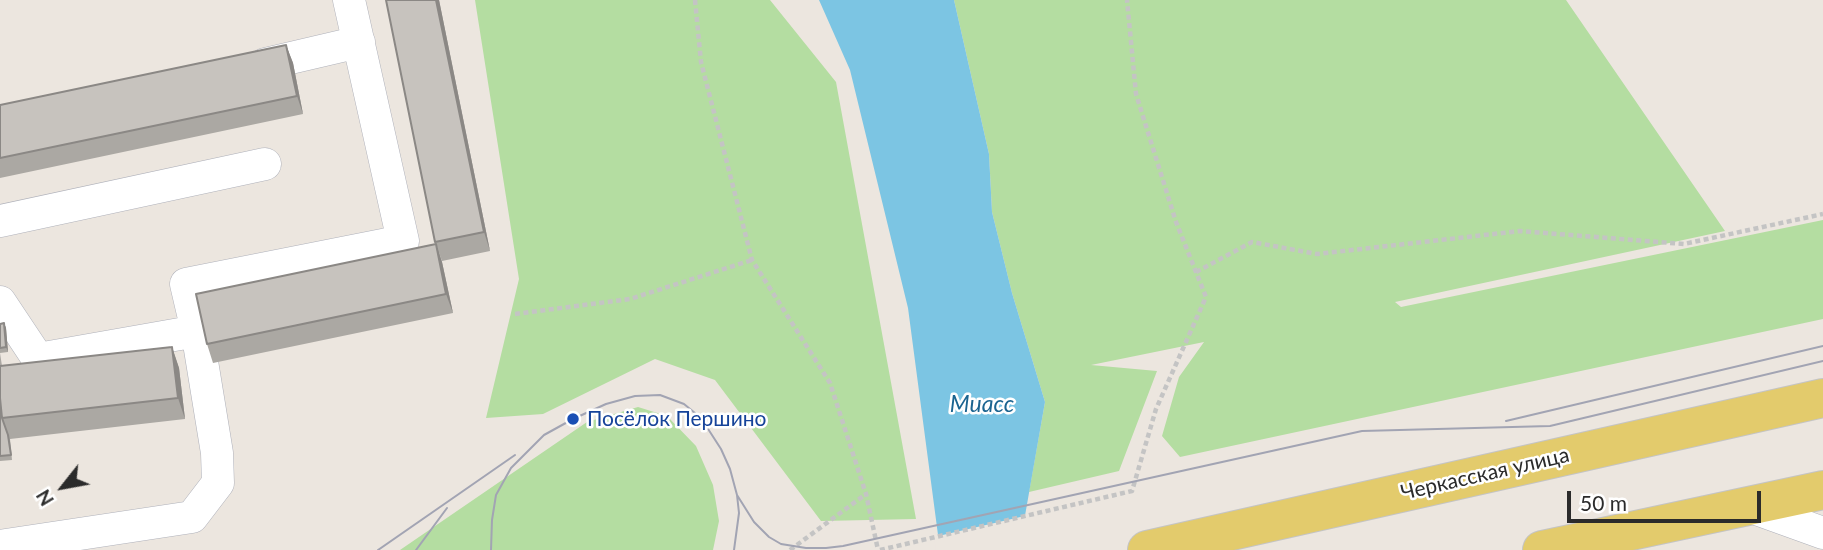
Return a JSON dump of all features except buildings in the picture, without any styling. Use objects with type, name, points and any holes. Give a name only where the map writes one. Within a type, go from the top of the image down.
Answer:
[{"type":"main road","name":"Черкасская улица","points":[[1147,550],[1823,398]]},
{"type":"main road","points":[[1542,550],[1590,545],[1823,490]]},
{"type":"lane","points":[[0,546],[192,517],[218,483],[217,453],[197,331],[186,284],[403,242],[349,0]]},
{"type":"lane","points":[[265,64],[359,42]]},
{"type":"lane","points":[[0,220],[265,164]]},
{"type":"lane","points":[[0,302],[38,359],[197,331]]},
{"type":"lane","points":[[1748,506],[1823,533]]},
{"type":"path","points":[[695,0],[701,62],[752,260],[830,383],[866,494],[879,550],[1132,491],[1156,409],[1206,297],[1176,222],[1136,94],[1127,0]]},
{"type":"path","points":[[1196,272],[1252,242],[1317,254],[1520,231],[1684,244],[1823,214]]},
{"type":"path","points":[[515,314],[630,299],[752,260]]},
{"type":"path","points":[[789,550],[866,494]]},
{"type":"green space","points":[[475,0],[770,0],[836,82],[916,519],[821,521],[715,380],[655,359],[543,414],[486,418],[519,279]]},
{"type":"green space","points":[[954,0],[1566,0],[1725,231],[1395,302],[1401,307],[1823,220],[1823,319],[1180,457],[1162,436],[1179,377],[1204,342],[1091,365],[1157,371],[1119,471],[1029,492],[1045,402],[1012,293],[992,212],[989,154]]},
{"type":"green space","points":[[638,407],[667,416],[696,446],[713,485],[719,521],[713,550],[400,550],[587,422]]},
{"type":"water","name":"Миасс","points":[[819,0],[954,0],[989,154],[992,212],[1012,293],[1045,402],[1023,527],[940,550],[908,308],[850,70]]},
{"type":"pier","points":[[1029,515],[1027,527],[1031,550],[936,550],[934,537]]},
{"type":"tram line","points":[[1506,421],[1823,346]]},
{"type":"tram line","points":[[737,495],[754,522],[769,537],[781,544],[806,548],[843,546],[1362,431],[1550,426],[1823,361]]},
{"type":"tram line","points":[[491,550],[496,495],[511,468],[544,435],[606,404],[635,396],[660,395],[684,404],[701,418],[721,449],[737,495],[739,513],[734,550]]},
{"type":"tram line","points":[[378,550],[515,455]]},
{"type":"tram line","points":[[416,550],[447,508]]},
{"type":"place","name":"Посёлок Першино","points":[[573,419]]}]
